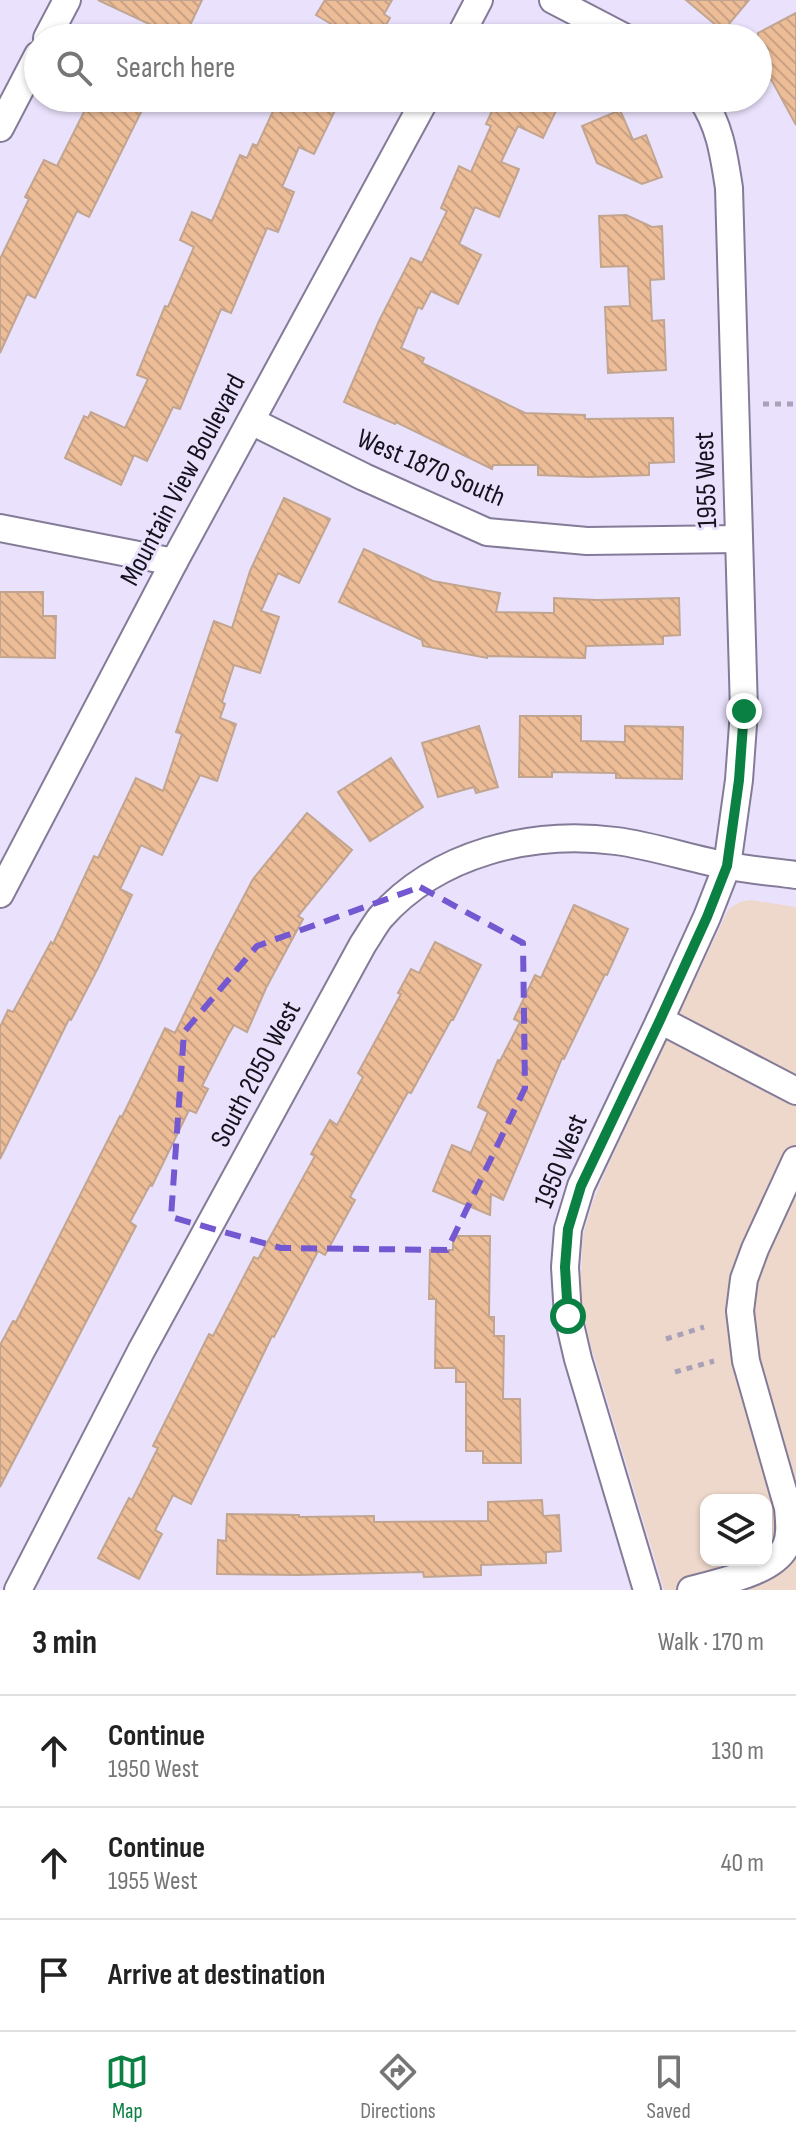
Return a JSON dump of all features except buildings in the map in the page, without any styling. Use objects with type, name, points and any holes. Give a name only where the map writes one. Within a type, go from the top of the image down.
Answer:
[{"type":"street","points":[[54,24],[67,0]]},
{"type":"street","points":[[466,24],[479,0]]},
{"type":"street","points":[[553,0],[599,24]]},
{"type":"street","points":[[0,128],[24,82]]},
{"type":"street","name":"Mountain View Boulevard","points":[[0,894],[174,562],[418,112]]},
{"type":"street","name":"1955 West","points":[[710,112],[722,145],[729,188],[744,711],[739,780],[727,866]]},
{"type":"street","name":"West 1870 South","points":[[251,421],[364,477],[487,532],[587,541],[739,539]]},
{"type":"street","points":[[0,528],[174,562]]},
{"type":"street","name":"South 2050 West","points":[[24,1588],[141,1351],[363,944],[379,920],[399,899],[447,867],[504,846],[540,840],[612,840],[655,847],[727,866],[796,875]]},
{"type":"street","name":"1950 West","points":[[647,1590],[568,1316],[565,1267],[568,1229],[581,1186],[707,917],[727,866]]},
{"type":"street","points":[[660,1020],[796,1091]]},
{"type":"street","points":[[691,1590],[766,1567],[779,1557],[787,1545],[790,1530],[788,1508],[746,1361],[740,1311],[744,1279],[755,1249],[796,1160]]},
{"type":"path","points":[[763,404],[796,404]]},
{"type":"path","points":[[666,1339],[704,1327]]},
{"type":"path","points":[[675,1372],[714,1361]]},
{"type":"highlighted area","points":[[420,887],[523,943],[525,1088],[447,1250],[281,1248],[171,1217],[184,1032],[257,946]]},
{"type":"shaded area","points":[[750,900],[796,907],[796,1590],[664,1590],[588,1336],[580,1292],[583,1236],[606,1170],[730,908]]},
{"type":"route","points":[[568,1316],[565,1267],[568,1229],[581,1186],[707,917],[727,866],[739,780],[744,711]]}]
